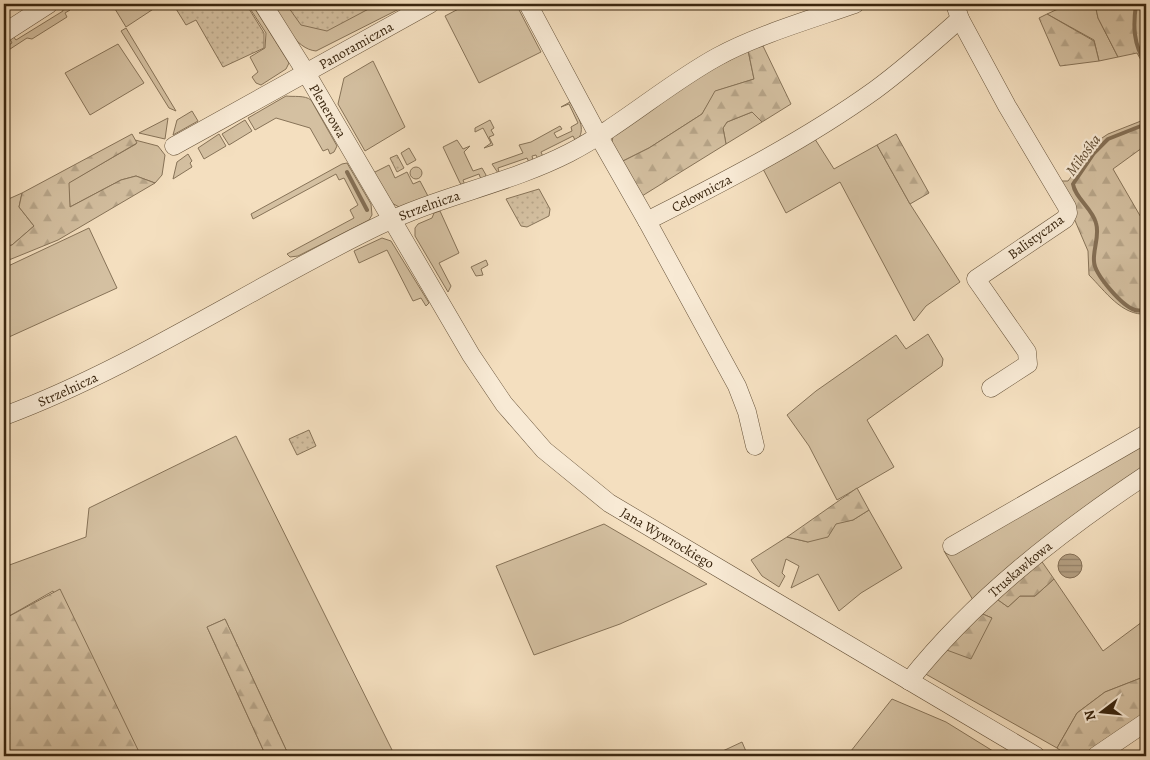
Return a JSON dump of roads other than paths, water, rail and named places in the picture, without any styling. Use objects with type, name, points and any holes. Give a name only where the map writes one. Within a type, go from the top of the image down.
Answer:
[{"type":"street","points":[[4,33],[50,4]]},
{"type":"street","name":"Plenerowa","points":[[263,4],[305,71],[390,220]]},
{"type":"street","name":"Panoramiczna","points":[[174,146],[305,71],[430,4]]},
{"type":"street","points":[[528,4],[598,136],[647,221],[737,386],[747,412],[755,446]]},
{"type":"street","name":"Strzelnicza","points":[[4,416],[60,393],[154,346],[281,276],[390,220],[548,163],[598,136],[719,56],[855,4]]},
{"type":"street","name":"Celownicza","points":[[647,221],[770,157],[876,89],[958,11]]},
{"type":"street","name":"Balistyczna","points":[[958,11],[1006,106],[1067,207],[1068,213],[1065,219],[976,279],[1028,352],[1029,359],[1028,364],[990,388]]},
{"type":"street","name":"Jana Wywrockiego","points":[[390,220],[491,385],[525,429],[564,467],[609,503],[1036,756]]},
{"type":"street","points":[[952,546],[1146,434]]},
{"type":"street","name":"Truskawkowa","points":[[909,681],[933,651],[1006,580],[1054,541],[1146,475]]},
{"type":"street","points":[[1096,756],[1146,722]]},
{"type":"waterway","name":"Mikośka","points":[[1136,4],[1134,20],[1136,42],[1146,64]]},
{"type":"waterway","name":"Mikośka","points":[[1146,124],[1108,139],[1094,153],[1073,184],[1074,189],[1096,223],[1097,233],[1094,261],[1099,274],[1123,302],[1135,310],[1146,310]]},
{"type":"waterway","points":[[347,172],[367,210]]}]
